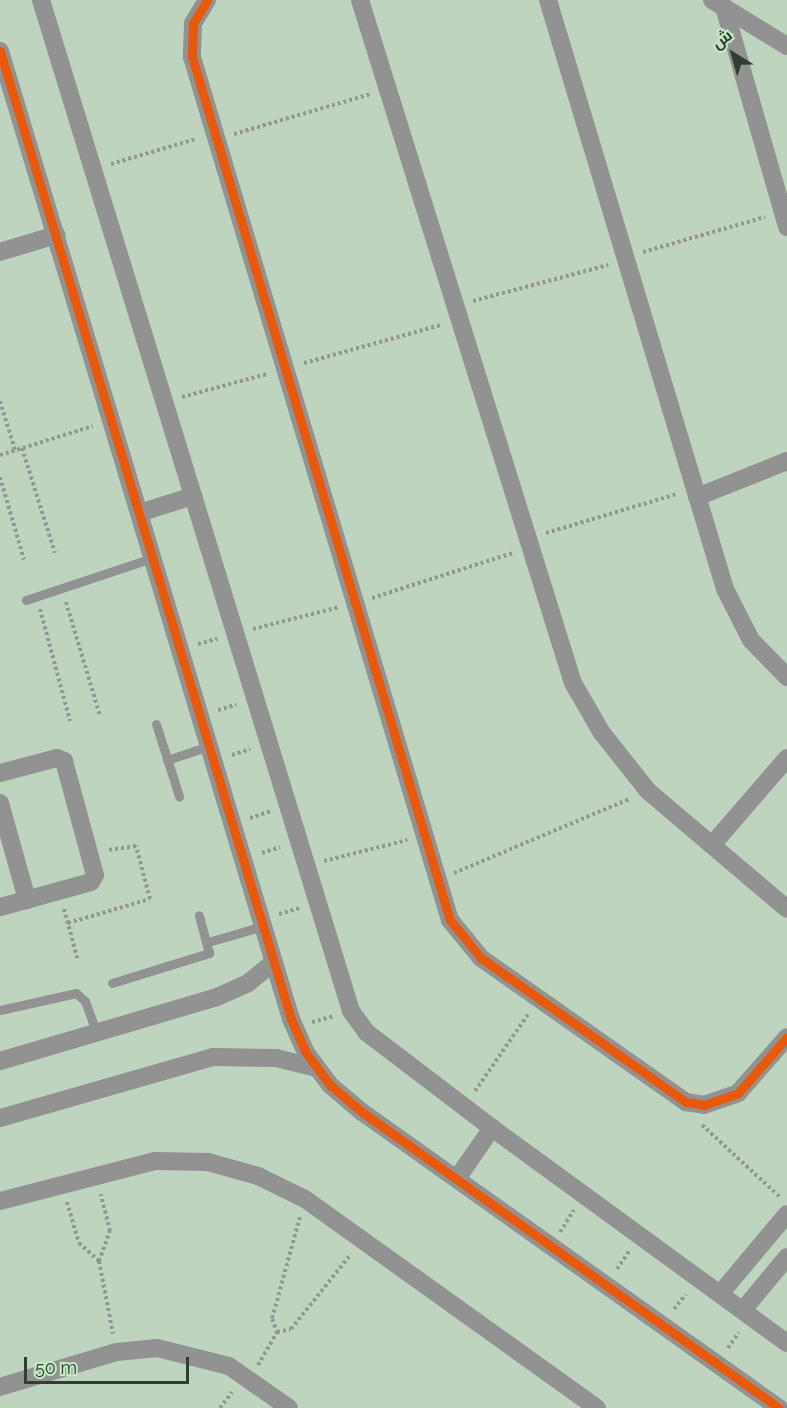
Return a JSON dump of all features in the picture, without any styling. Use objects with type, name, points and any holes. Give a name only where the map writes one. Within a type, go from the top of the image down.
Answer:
[{"type":"street","points":[[41,0],[351,1011],[366,1032],[492,1128],[787,1343]]},
{"type":"street","points":[[207,0],[190,40],[216,136],[423,836],[450,920],[468,945],[538,1000],[686,1102],[704,1105],[738,1093],[787,1037]]},
{"type":"street","points":[[548,0],[732,609],[751,640],[787,677]]},
{"type":"street","points":[[363,1],[387,89],[573,683],[602,733],[648,790],[787,909]]},
{"type":"street","points":[[718,4],[787,46]]},
{"type":"street","points":[[718,4],[785,220]]},
{"type":"street","points":[[0,51],[294,1027],[317,1068],[353,1106],[458,1177],[717,1363],[770,1406]]},
{"type":"street","points":[[0,252],[56,235]]},
{"type":"street","points":[[696,493],[787,461]]},
{"type":"street","points":[[139,513],[193,496]]},
{"type":"street","points":[[712,845],[787,758]]},
{"type":"street","points":[[0,773],[63,759],[89,855],[93,880],[0,907]]},
{"type":"street","points":[[0,803],[27,900]]},
{"type":"street","points":[[0,1061],[233,991],[274,962]]},
{"type":"street","points":[[0,1118],[213,1057],[266,1056],[317,1068]]},
{"type":"street","points":[[458,1177],[492,1128]]},
{"type":"street","points":[[0,1201],[97,1174],[155,1161],[208,1162],[258,1176],[305,1199],[597,1408]]},
{"type":"street","points":[[720,1293],[787,1214]]},
{"type":"street","points":[[747,1313],[787,1257]]},
{"type":"street","points":[[0,1387],[117,1353],[182,1350],[250,1379],[290,1408]]},
{"type":"lane","points":[[26,600],[152,558]]},
{"type":"lane","points":[[156,724],[179,796]]},
{"type":"lane","points":[[167,760],[211,753]]},
{"type":"lane","points":[[112,983],[209,953],[208,942],[199,915]]},
{"type":"lane","points":[[208,942],[262,923]]},
{"type":"lane","points":[[0,1010],[76,993],[85,1001],[96,1032]]},
{"type":"path","points":[[93,169],[387,89]]},
{"type":"path","points":[[164,402],[285,369],[625,259],[785,220]]},
{"type":"path","points":[[0,401],[15,450]]},
{"type":"path","points":[[0,455],[111,420]]},
{"type":"path","points":[[22,448],[55,553]]},
{"type":"path","points":[[0,477],[24,560]]},
{"type":"path","points":[[528,538],[696,493]]},
{"type":"path","points":[[62,588],[100,716]]},
{"type":"path","points":[[37,596],[70,721]]},
{"type":"path","points":[[200,715],[255,699]]},
{"type":"path","points":[[211,753],[268,744]]},
{"type":"path","points":[[437,880],[648,790]]},
{"type":"path","points":[[232,823],[288,806]]},
{"type":"path","points":[[306,866],[423,836]]},
{"type":"path","points":[[243,859],[298,841]]},
{"type":"path","points":[[68,923],[150,897],[135,844],[89,855]]},
{"type":"path","points":[[58,891],[78,961]]},
{"type":"path","points":[[262,923],[317,903]]},
{"type":"path","points":[[465,1106],[538,1000]]},
{"type":"path","points":[[294,1027],[351,1011]]},
{"type":"path","points":[[695,1118],[787,1204]]},
{"type":"path","points":[[97,1174],[110,1231],[99,1261],[117,1353]]},
{"type":"path","points":[[61,1184],[79,1244],[99,1261]]},
{"type":"path","points":[[551,1245],[585,1195]]},
{"type":"path","points":[[277,1332],[272,1319],[305,1199]]},
{"type":"path","points":[[606,1284],[640,1235]]},
{"type":"path","points":[[250,1379],[277,1332],[291,1329],[362,1240]]},
{"type":"path","points":[[663,1325],[698,1277]]},
{"type":"path","points":[[717,1363],[747,1313]]},
{"type":"cycle path","points":[[207,0],[193,23],[192,57],[450,920],[481,958],[686,1102],[704,1105],[738,1093],[787,1037]]},
{"type":"cycle path","points":[[0,51],[291,1019],[306,1053],[330,1085],[362,1112],[779,1408]]}]
